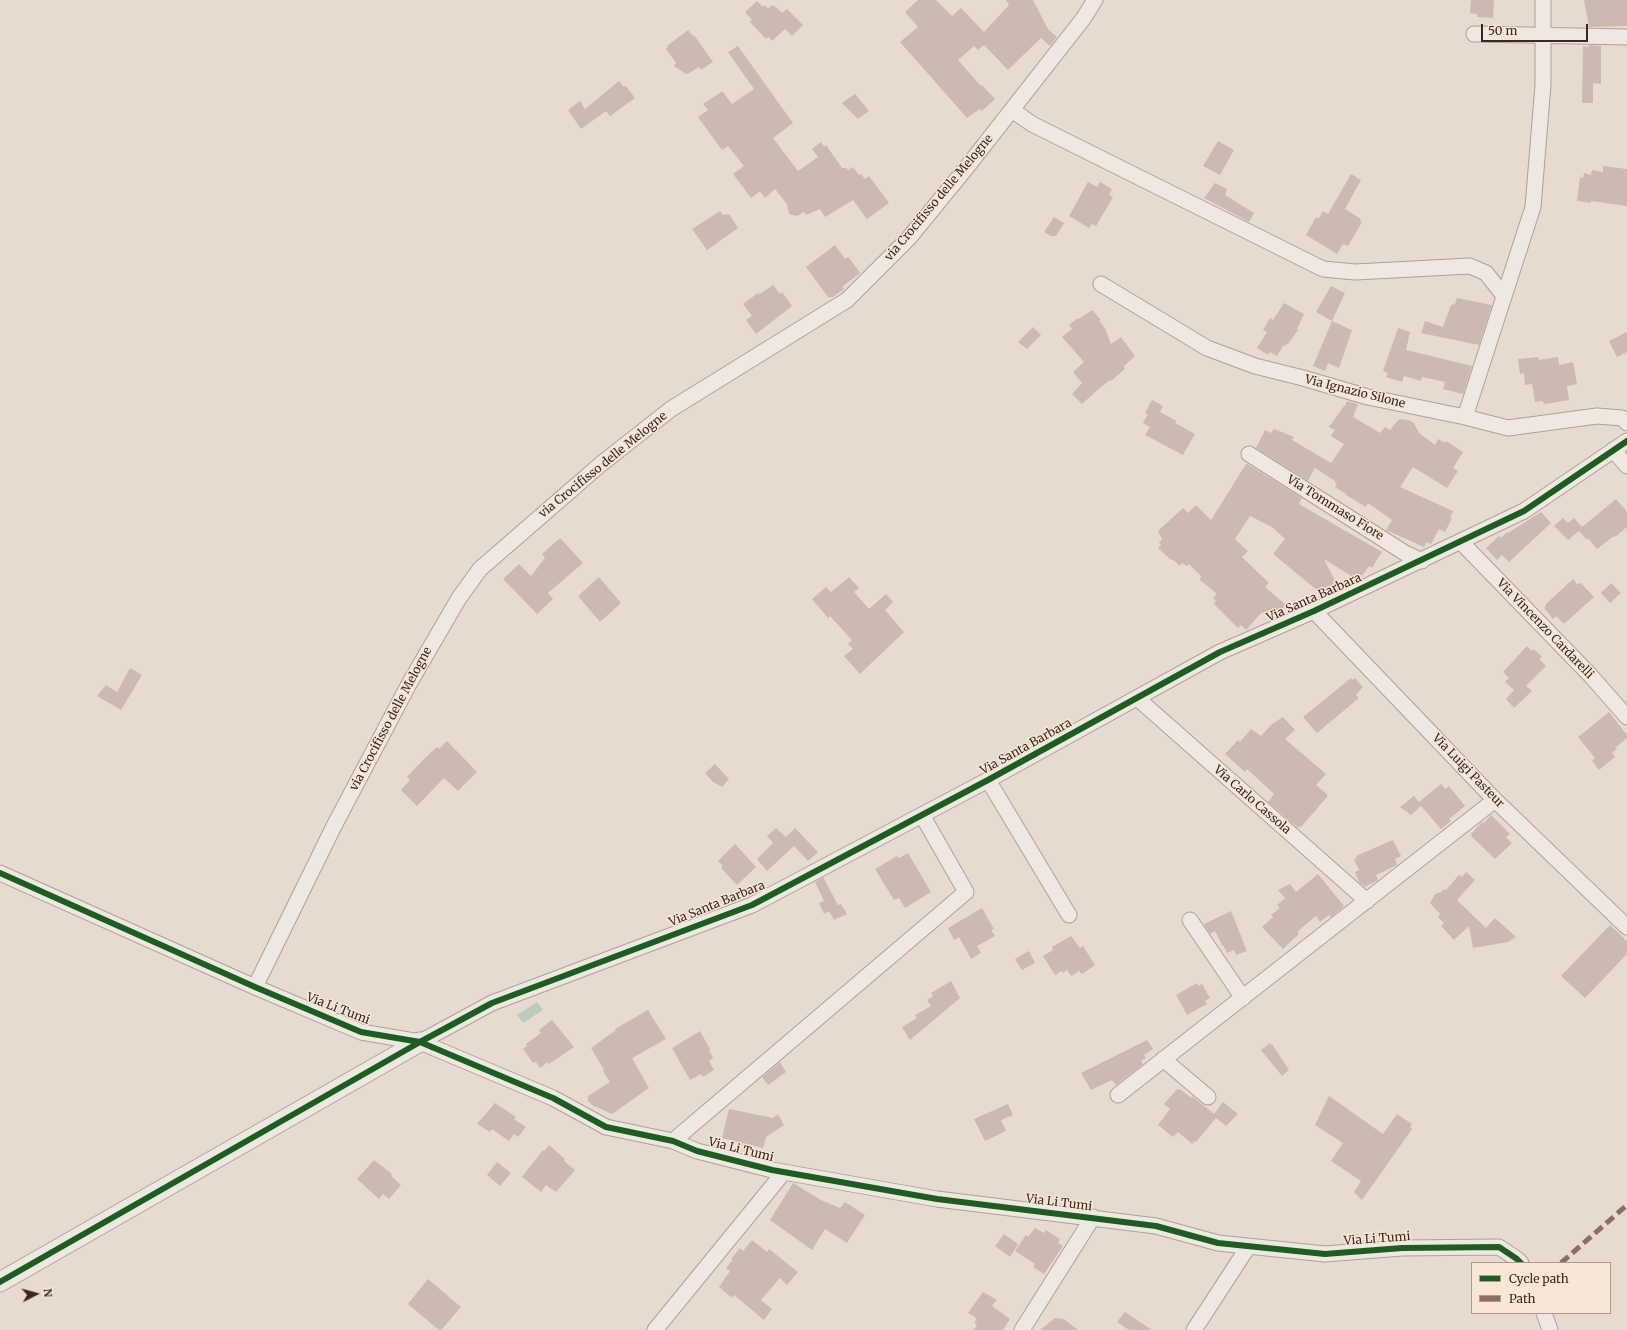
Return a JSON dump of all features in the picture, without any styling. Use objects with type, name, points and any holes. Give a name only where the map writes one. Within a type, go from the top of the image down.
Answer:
[{"type":"street","name":"via Crocifisso delle Melogne","points":[[255,987],[334,826],[409,684],[458,598],[480,569],[601,464],[671,409],[847,300],[909,238],[1012,110],[1083,19],[1095,0]]},
{"type":"street","points":[[1465,416],[1533,207],[1543,85],[1543,0]]},
{"type":"street","points":[[1474,34],[1627,37]]},
{"type":"street","points":[[1012,110],[1032,124],[1323,269],[1355,272],[1470,266],[1486,273],[1504,296]]},
{"type":"street","name":"Via Ignazio Silone","points":[[1101,284],[1207,348],[1255,366],[1368,397],[1465,416],[1508,428],[1597,416],[1622,418],[1627,423]]},
{"type":"street","name":"Via Santa Barbara","points":[[420,1042],[492,1002],[752,905],[988,780],[1220,652],[1314,611],[1422,561],[1524,511],[1627,440]]},
{"type":"street","points":[[1614,450],[1627,466]]},
{"type":"street","name":"Via Tommaso Fiore","points":[[1249,454],[1405,553],[1422,561]]},
{"type":"street","name":"Via Vincenzo Cardarelli","points":[[1461,542],[1590,675],[1627,717]]},
{"type":"street","name":"Via Luigi Pasteur","points":[[1314,611],[1495,800],[1627,927]]},
{"type":"street","name":"Via Carlo Cassola","points":[[1137,698],[1367,901]]},
{"type":"street","points":[[988,780],[1069,914]]},
{"type":"street","points":[[1118,1095],[1495,800]]},
{"type":"street","points":[[673,1140],[966,892],[922,815]]},
{"type":"street","name":"Via Li Tumi","points":[[0,873],[255,987],[361,1032],[420,1042],[553,1098],[606,1127],[673,1140],[697,1151],[784,1172],[937,1199],[1093,1217],[1156,1226],[1218,1243],[1325,1254],[1402,1248],[1499,1247],[1517,1258],[1520,1262]]},
{"type":"street","points":[[1190,920],[1242,998]]},
{"type":"street","points":[[0,1282],[420,1042]]},
{"type":"street","points":[[1164,1059],[1208,1096]]},
{"type":"street","points":[[655,1330],[784,1172]]},
{"type":"street","points":[[1022,1330],[1093,1217]]},
{"type":"street","points":[[1194,1330],[1248,1247]]},
{"type":"street","points":[[1544,1314],[1550,1330]]},
{"type":"shaded area","points":[[537,1002],[543,1010],[523,1023],[517,1015]]},
{"type":"building","points":[[918,0],[936,0],[952,16],[961,8],[984,32],[1009,5],[1006,0],[1033,0],[1048,29],[1057,37],[1050,46],[1041,38],[1008,70],[984,45],[978,50],[974,46],[958,60],[981,86],[982,85],[995,99],[982,111],[980,109],[967,118],[900,42],[918,27],[905,12]]},
{"type":"building","points":[[1471,0],[1494,0],[1493,18],[1477,17],[1477,14],[1470,13]]},
{"type":"building","points":[[1584,0],[1627,0],[1627,26],[1589,27]]},
{"type":"building","points":[[757,1],[763,7],[765,5],[768,9],[772,5],[774,7],[775,6],[782,13],[787,9],[803,25],[792,36],[785,29],[772,41],[769,37],[766,39],[750,22],[752,20],[745,12]]},
{"type":"building","points":[[688,30],[693,36],[694,35],[713,62],[701,70],[699,67],[686,74],[674,66],[676,63],[666,49],[668,47],[667,46]]},
{"type":"building","points":[[1589,45],[1601,46],[1601,84],[1593,83],[1593,103],[1582,103],[1583,46],[1589,47]]},
{"type":"building","points":[[738,46],[793,123],[773,138],[798,171],[818,157],[812,149],[821,142],[824,147],[826,145],[842,168],[846,168],[848,170],[853,167],[859,175],[861,174],[865,179],[869,176],[889,203],[867,219],[853,200],[825,217],[820,209],[806,215],[804,212],[797,216],[789,214],[787,204],[775,189],[765,198],[760,191],[751,198],[733,174],[744,166],[728,146],[722,150],[698,117],[708,110],[703,104],[721,92],[723,92],[732,104],[754,89],[728,52]]},
{"type":"building","points":[[619,81],[624,87],[626,86],[635,98],[610,116],[606,111],[581,129],[568,110],[580,101],[585,109]]},
{"type":"building","points":[[855,94],[869,111],[858,119],[842,103]]},
{"type":"building","points":[[1218,141],[1234,150],[1220,175],[1203,166]]},
{"type":"building","points":[[1603,166],[1627,169],[1627,206],[1591,201],[1591,203],[1577,201],[1580,177],[1583,178],[1584,173],[1591,175],[1592,170],[1603,172]]},
{"type":"building","points":[[1351,174],[1361,180],[1345,209],[1361,219],[1360,221],[1362,222],[1348,246],[1343,244],[1337,254],[1306,235],[1316,217],[1319,218],[1323,211],[1328,214]]},
{"type":"building","points":[[1088,182],[1097,187],[1100,182],[1112,189],[1109,195],[1113,197],[1096,226],[1092,224],[1089,228],[1069,216]]},
{"type":"building","points":[[1215,183],[1227,189],[1225,195],[1254,213],[1249,222],[1204,198]]},
{"type":"building","points":[[720,211],[723,215],[729,214],[738,228],[707,250],[692,229]]},
{"type":"building","points":[[1054,217],[1064,223],[1056,236],[1051,236],[1044,232]]},
{"type":"building","points":[[835,245],[845,259],[848,257],[850,259],[860,273],[842,287],[844,289],[833,297],[828,297],[806,267]]},
{"type":"building","points":[[773,285],[780,294],[782,292],[792,306],[756,334],[746,320],[752,316],[743,304],[758,293],[760,294]]},
{"type":"building","points":[[1331,286],[1345,293],[1332,321],[1316,312]]},
{"type":"building","points":[[1457,298],[1492,305],[1479,345],[1421,333],[1425,321],[1443,327],[1451,305],[1455,304]]},
{"type":"building","points":[[1284,303],[1304,314],[1297,329],[1298,330],[1288,344],[1283,346],[1277,356],[1270,352],[1268,355],[1257,348],[1267,332],[1263,330],[1270,318],[1273,320]]},
{"type":"building","points":[[1092,310],[1101,320],[1099,321],[1105,328],[1111,344],[1121,337],[1135,356],[1124,366],[1125,369],[1082,404],[1072,394],[1082,383],[1073,372],[1084,362],[1062,337],[1072,329],[1069,325]]},
{"type":"building","points":[[1332,321],[1352,330],[1339,368],[1328,363],[1325,371],[1313,366]]},
{"type":"building","points":[[1033,327],[1041,335],[1027,349],[1018,342]]},
{"type":"building","points":[[1398,328],[1410,332],[1406,350],[1472,366],[1463,394],[1443,389],[1445,382],[1422,377],[1421,381],[1404,376],[1402,382],[1386,377],[1388,373],[1383,371]]},
{"type":"building","points":[[1627,332],[1627,352],[1617,357],[1609,341]]},
{"type":"building","points":[[1538,357],[1539,360],[1558,357],[1559,365],[1573,362],[1577,384],[1567,386],[1569,400],[1546,404],[1543,403],[1543,401],[1535,402],[1532,384],[1525,385],[1524,373],[1520,374],[1518,359]]},
{"type":"building","points":[[1152,400],[1163,406],[1160,412],[1177,421],[1175,423],[1195,434],[1183,455],[1145,435],[1150,427],[1143,423],[1148,414],[1145,413]]},
{"type":"building","points":[[1347,401],[1358,404],[1353,417],[1380,433],[1385,427],[1390,430],[1399,419],[1408,420],[1414,423],[1419,433],[1435,445],[1438,439],[1445,443],[1446,441],[1463,452],[1453,468],[1458,471],[1447,488],[1413,467],[1400,487],[1453,511],[1450,518],[1452,518],[1445,532],[1439,529],[1431,544],[1427,542],[1424,547],[1386,530],[1392,520],[1368,503],[1366,507],[1346,495],[1335,487],[1337,484],[1335,481],[1315,468],[1308,481],[1256,448],[1265,430],[1271,433],[1274,429],[1294,437],[1292,440],[1331,463],[1344,444],[1331,436],[1335,430],[1329,427],[1345,406]]},
{"type":"building","points":[[1246,464],[1302,498],[1299,504],[1382,552],[1372,568],[1369,566],[1362,576],[1359,574],[1356,579],[1324,559],[1336,583],[1324,596],[1273,554],[1285,539],[1272,527],[1250,516],[1235,539],[1248,551],[1242,557],[1269,583],[1265,587],[1286,605],[1277,614],[1274,612],[1268,618],[1262,612],[1246,630],[1241,625],[1238,628],[1214,604],[1216,601],[1213,598],[1217,594],[1200,580],[1201,576],[1189,564],[1187,566],[1182,563],[1180,566],[1158,548],[1161,545],[1159,543],[1162,539],[1158,531],[1183,508],[1188,513],[1196,505],[1211,520]]},
{"type":"building","points":[[1616,499],[1627,512],[1627,527],[1597,549],[1588,538],[1587,540],[1579,531],[1568,540],[1554,526],[1563,518],[1568,523],[1574,518],[1582,527]]},
{"type":"building","points":[[1541,512],[1551,523],[1509,562],[1502,555],[1497,560],[1486,548],[1499,536],[1501,538],[1507,532],[1508,533]]},
{"type":"building","points":[[560,538],[583,563],[548,593],[553,599],[537,614],[503,579],[519,564],[531,576],[545,558],[542,554]]},
{"type":"building","points":[[599,577],[621,603],[600,622],[578,596]]},
{"type":"building","points":[[849,577],[859,588],[854,592],[869,609],[886,594],[893,602],[885,610],[904,632],[860,674],[844,656],[853,649],[848,644],[852,640],[830,616],[828,618],[812,599],[826,587],[831,592]]},
{"type":"building","points":[[1573,579],[1577,584],[1581,583],[1594,597],[1564,624],[1556,616],[1553,619],[1544,608],[1546,606],[1545,605]]},
{"type":"building","points":[[1611,583],[1621,593],[1610,603],[1601,593]]},
{"type":"building","points":[[1527,646],[1532,651],[1534,649],[1542,657],[1539,659],[1546,666],[1526,686],[1532,691],[1514,708],[1506,699],[1514,690],[1505,682],[1509,678],[1503,672]]},
{"type":"building","points":[[130,668],[142,675],[121,710],[97,696],[106,685],[117,692]]},
{"type":"building","points":[[1351,678],[1352,680],[1355,678],[1363,687],[1356,695],[1359,698],[1317,733],[1303,717]]},
{"type":"building","points":[[1609,712],[1627,735],[1627,738],[1615,748],[1617,749],[1612,753],[1615,757],[1599,770],[1592,761],[1595,758],[1578,737]]},
{"type":"building","points":[[1283,717],[1295,730],[1285,739],[1326,774],[1316,785],[1327,794],[1327,797],[1301,827],[1299,826],[1298,828],[1268,802],[1274,794],[1247,769],[1245,772],[1225,754],[1238,740],[1240,742],[1251,729],[1261,736],[1272,724]]},
{"type":"building","points":[[447,741],[477,772],[458,791],[444,778],[417,806],[401,790],[410,780],[407,777],[437,747],[439,749]]},
{"type":"building","points":[[715,764],[729,779],[722,787],[713,782],[705,773]]},
{"type":"building","points":[[1441,784],[1445,789],[1449,786],[1465,806],[1449,819],[1451,821],[1441,829],[1421,806],[1411,815],[1400,807],[1414,796],[1419,802]]},
{"type":"building","points":[[1491,815],[1510,834],[1506,837],[1512,843],[1495,859],[1471,836],[1471,834],[1482,822],[1484,823]]},
{"type":"building","points":[[776,828],[786,837],[795,828],[818,852],[808,861],[794,846],[767,871],[757,859],[773,843],[767,836]]},
{"type":"building","points":[[1393,840],[1401,856],[1395,859],[1397,865],[1376,875],[1378,880],[1365,887],[1359,882],[1355,872],[1359,870],[1354,859],[1357,858],[1356,856]]},
{"type":"building","points":[[735,844],[756,867],[737,885],[721,868],[723,866],[718,861]]},
{"type":"building","points":[[908,853],[931,892],[905,908],[899,898],[894,900],[875,869],[897,856],[899,858]]},
{"type":"building","points":[[1466,872],[1475,880],[1457,900],[1486,928],[1495,918],[1516,937],[1508,942],[1473,948],[1469,926],[1454,940],[1441,926],[1444,923],[1438,917],[1440,914],[1430,903],[1435,894],[1444,889],[1446,890],[1459,875],[1462,877]]},
{"type":"building","points":[[1318,874],[1344,906],[1331,917],[1329,915],[1320,922],[1316,916],[1297,932],[1299,934],[1283,949],[1262,927],[1273,917],[1271,915],[1280,908],[1277,905],[1285,898],[1278,890],[1290,884],[1296,892]]},
{"type":"building","points":[[823,877],[838,905],[841,904],[847,914],[834,920],[829,911],[824,914],[819,903],[824,901],[815,882]]},
{"type":"building","points":[[982,908],[994,929],[991,930],[995,936],[977,946],[981,953],[971,959],[959,937],[954,940],[948,928]]},
{"type":"building","points":[[1231,911],[1247,951],[1236,955],[1234,950],[1227,953],[1215,931],[1210,934],[1204,924]]},
{"type":"building","points":[[1610,925],[1627,941],[1627,954],[1585,998],[1561,976]]},
{"type":"building","points":[[1071,936],[1080,948],[1083,946],[1095,965],[1082,974],[1079,971],[1071,976],[1067,970],[1063,973],[1062,971],[1055,975],[1043,956],[1053,950],[1052,947]]},
{"type":"building","points":[[1029,951],[1035,963],[1022,970],[1015,959]]},
{"type":"building","points":[[951,981],[960,998],[910,1040],[902,1027],[917,1018],[915,1015],[931,1006],[927,1000],[933,996],[931,993]]},
{"type":"building","points":[[1197,983],[1198,986],[1202,984],[1210,998],[1205,1001],[1207,1004],[1187,1015],[1176,995]]},
{"type":"building","points":[[648,1010],[666,1039],[632,1058],[649,1088],[612,1114],[592,1105],[588,1101],[588,1096],[610,1082],[591,1048],[616,1030],[615,1029]]},
{"type":"building","points":[[552,1020],[574,1047],[549,1064],[548,1062],[540,1068],[536,1062],[533,1063],[523,1049],[527,1046],[526,1044],[541,1033],[539,1030]]},
{"type":"building","points":[[700,1031],[710,1049],[709,1050],[713,1058],[709,1061],[714,1070],[703,1077],[701,1074],[690,1080],[672,1048]]},
{"type":"building","points":[[1147,1040],[1153,1049],[1144,1055],[1146,1058],[1141,1061],[1143,1064],[1116,1085],[1112,1080],[1091,1090],[1081,1073]]},
{"type":"building","points":[[1270,1043],[1289,1070],[1282,1076],[1261,1050]]},
{"type":"building","points":[[780,1062],[786,1072],[768,1085],[762,1077]]},
{"type":"building","points":[[1177,1089],[1180,1089],[1191,1098],[1192,1096],[1214,1114],[1223,1102],[1238,1114],[1226,1126],[1216,1118],[1196,1142],[1195,1141],[1192,1144],[1178,1132],[1173,1137],[1158,1125],[1170,1109],[1164,1104]]},
{"type":"building","points":[[1329,1096],[1383,1134],[1397,1114],[1412,1124],[1410,1127],[1412,1129],[1362,1200],[1354,1192],[1361,1181],[1331,1161],[1343,1143],[1315,1125]]},
{"type":"building","points":[[495,1103],[516,1117],[514,1119],[526,1127],[518,1137],[514,1134],[509,1141],[492,1129],[490,1132],[477,1124]]},
{"type":"building","points":[[1008,1104],[1013,1115],[1001,1120],[1006,1131],[985,1141],[974,1119]]},
{"type":"building","points":[[729,1109],[773,1118],[778,1114],[784,1125],[766,1137],[763,1148],[722,1138]]},
{"type":"building","points":[[549,1145],[575,1170],[556,1192],[546,1185],[541,1192],[522,1177],[543,1150],[544,1151]]},
{"type":"building","points":[[374,1160],[392,1174],[391,1176],[401,1185],[389,1199],[383,1194],[379,1199],[357,1179]]},
{"type":"building","points":[[497,1162],[511,1173],[500,1186],[487,1175]]},
{"type":"building","points":[[793,1183],[821,1200],[840,1208],[845,1202],[865,1215],[847,1243],[825,1229],[812,1250],[770,1220]]},
{"type":"building","points":[[1035,1228],[1044,1233],[1046,1230],[1060,1239],[1058,1243],[1063,1246],[1044,1274],[1033,1267],[1035,1264],[1015,1251],[1026,1235],[1028,1237]]},
{"type":"building","points":[[1004,1234],[1018,1244],[1010,1257],[995,1246]]},
{"type":"building","points":[[752,1240],[767,1252],[769,1249],[798,1272],[787,1285],[780,1278],[761,1300],[772,1309],[764,1320],[734,1295],[732,1298],[719,1287],[730,1271],[726,1268],[733,1260],[731,1259],[740,1248],[743,1251]]},
{"type":"building","points":[[428,1279],[461,1307],[441,1330],[439,1330],[408,1304]]},
{"type":"building","points":[[983,1292],[997,1300],[992,1306],[1010,1319],[1003,1330],[974,1330],[977,1325],[975,1323],[976,1318],[968,1313]]},
{"type":"building","points":[[1125,1312],[1152,1330],[1129,1330],[1117,1322]]},
{"type":"building","points":[[1055,1318],[1064,1319],[1078,1330],[1040,1330]]},
{"type":"marked path","points":[[1562,1262],[1627,1205]]},
{"type":"cycle path","points":[[0,1282],[420,1042],[492,1003],[752,905],[988,780],[1220,652],[1314,611],[1524,511],[1627,441]]},
{"type":"cycle path","points":[[0,873],[255,987],[361,1032],[420,1042],[553,1098],[606,1127],[673,1141],[697,1151],[772,1170],[937,1199],[1156,1226],[1218,1243],[1325,1254],[1402,1248],[1499,1247],[1520,1262]]}]
